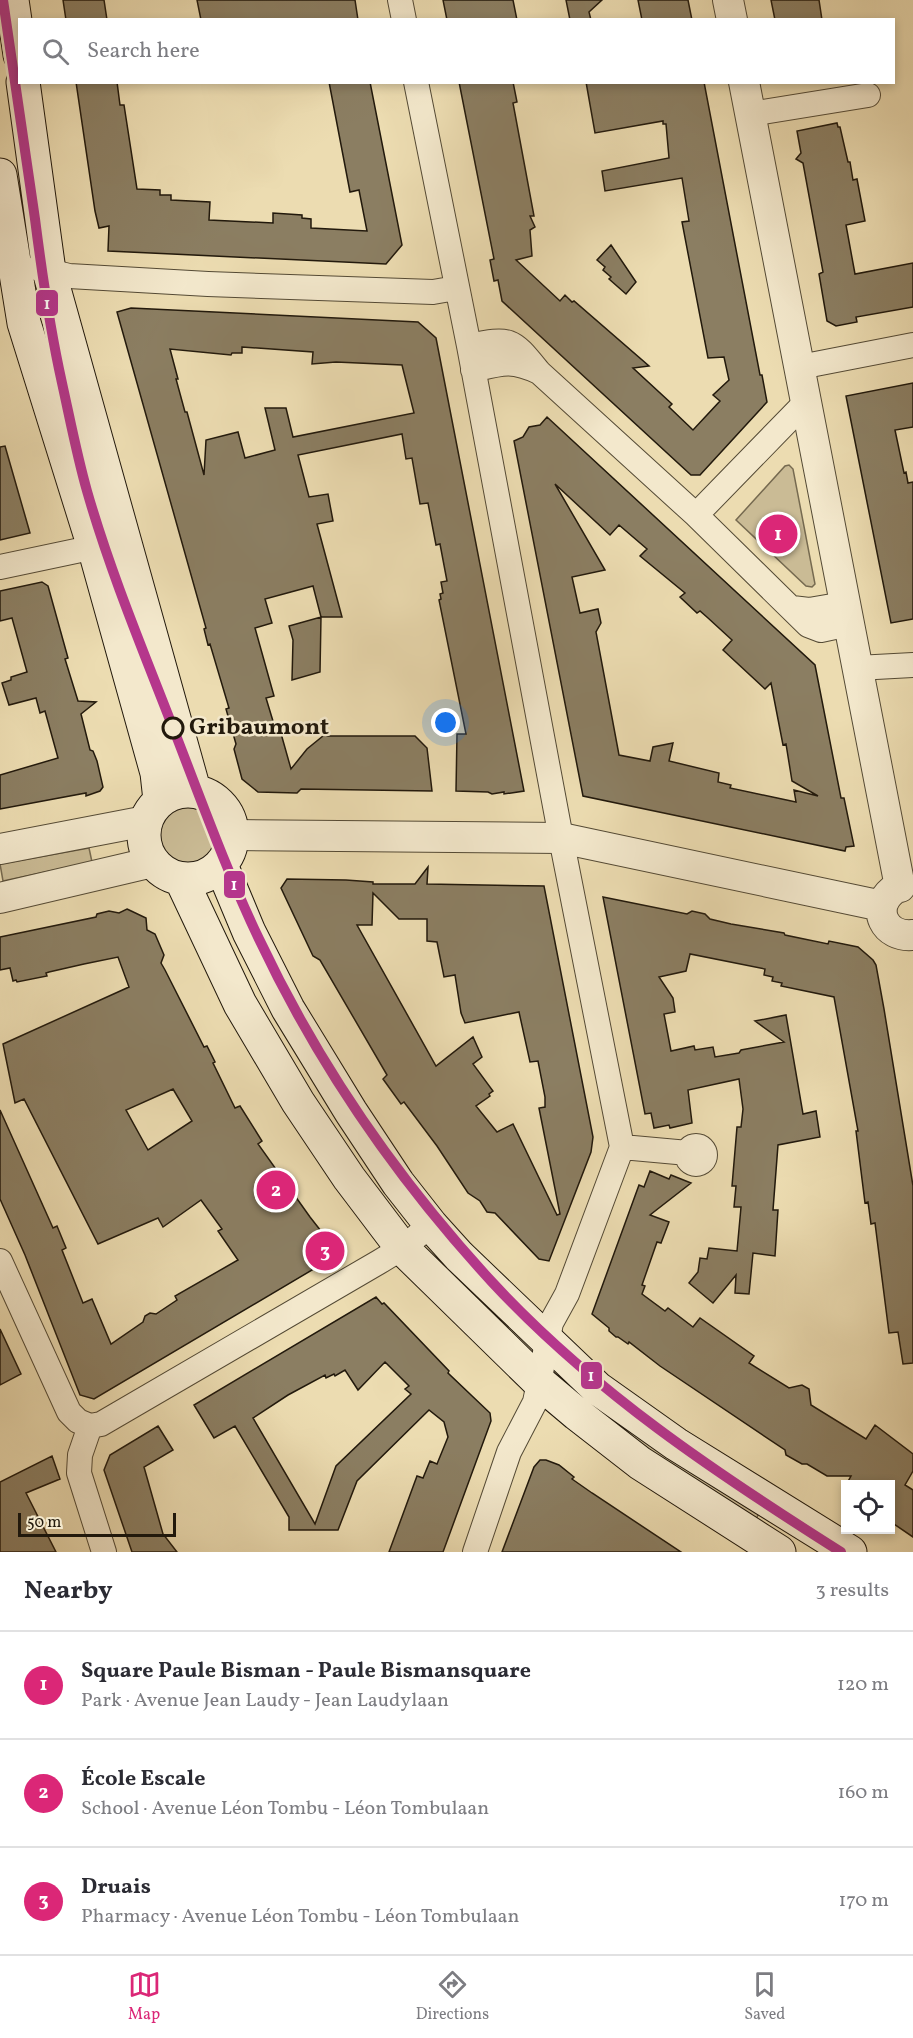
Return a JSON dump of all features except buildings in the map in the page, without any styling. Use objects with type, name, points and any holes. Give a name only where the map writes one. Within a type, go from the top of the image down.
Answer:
[{"type":"main road","points":[[12,0],[18,41]]},
{"type":"main road","points":[[23,84],[49,271],[157,773],[153,810],[144,835],[145,842],[153,862],[169,875],[181,879],[202,877],[220,865],[227,856],[233,835],[231,822],[226,810],[217,800],[194,790],[182,790],[153,810]]},
{"type":"main road","points":[[0,175],[7,259],[24,323],[109,544],[194,790]]},
{"type":"main road","points":[[220,865],[249,932],[288,1009],[398,1183],[459,1256],[597,1388],[676,1444],[850,1552]]},
{"type":"main road","points":[[181,879],[240,1004],[292,1092],[349,1178],[402,1248],[539,1382],[640,1463],[772,1547]]},
{"type":"street","points":[[400,0],[404,18]]},
{"type":"street","points":[[728,0],[732,18]]},
{"type":"street","points":[[416,84],[469,346],[561,838],[622,1148],[567,1294],[551,1323],[535,1402],[509,1452],[475,1552]]},
{"type":"street","points":[[744,84],[800,367],[898,894],[884,921],[888,928],[912,939]]},
{"type":"street","points":[[750,114],[868,95]]},
{"type":"street","points":[[7,259],[69,276],[208,284],[433,292],[456,288]]},
{"type":"street","points":[[469,346],[491,341],[507,342],[518,346],[539,372],[696,515],[792,608],[846,614]]},
{"type":"street","points":[[800,367],[913,345]]},
{"type":"street","points":[[473,370],[511,362],[524,364],[539,372]]},
{"type":"street","points":[[696,515],[806,402]]},
{"type":"street","points":[[0,567],[109,544]]},
{"type":"street","points":[[857,668],[913,665]]},
{"type":"street","points":[[0,849],[153,810]]},
{"type":"street","points":[[233,835],[561,838],[898,894]]},
{"type":"street","points":[[0,898],[153,862]]},
{"type":"street","points":[[622,1148],[688,1153]]},
{"type":"street","points":[[0,1261],[9,1305],[69,1412],[78,1421],[90,1426],[101,1424],[402,1248],[431,1225]]},
{"type":"street","points":[[90,1426],[80,1455],[79,1473],[104,1552]]},
{"type":"street","points":[[772,1547],[783,1511]]},
{"type":"shaded area","points":[[789,465],[793,469],[815,584],[812,587],[806,586],[736,520],[785,466]]},
{"type":"shaded area","points":[[183,804],[195,804],[206,809],[214,817],[219,834],[217,846],[206,859],[195,864],[183,864],[172,859],[164,851],[159,840],[159,828],[164,817],[172,809]]},
{"type":"shaded area","points":[[89,848],[92,862],[3,881],[0,864]]},
{"type":"shaded area","points":[[597,1397],[760,1510],[756,1520],[586,1410]]},
{"type":"transit line","name":"1","points":[[3,0],[50,322],[87,491],[127,609],[235,887],[282,985],[334,1076],[393,1162],[457,1243],[531,1322],[614,1394],[702,1461],[841,1552]]},
{"type":"place","name":"Square Paule Bisman - Paule Bismansquare","points":[[778,534]]},
{"type":"place","name":"Gribaumont","points":[[173,728]]},
{"type":"place","name":"École Escale","points":[[276,1190]]},
{"type":"place","name":"Druais","points":[[325,1251]]}]
